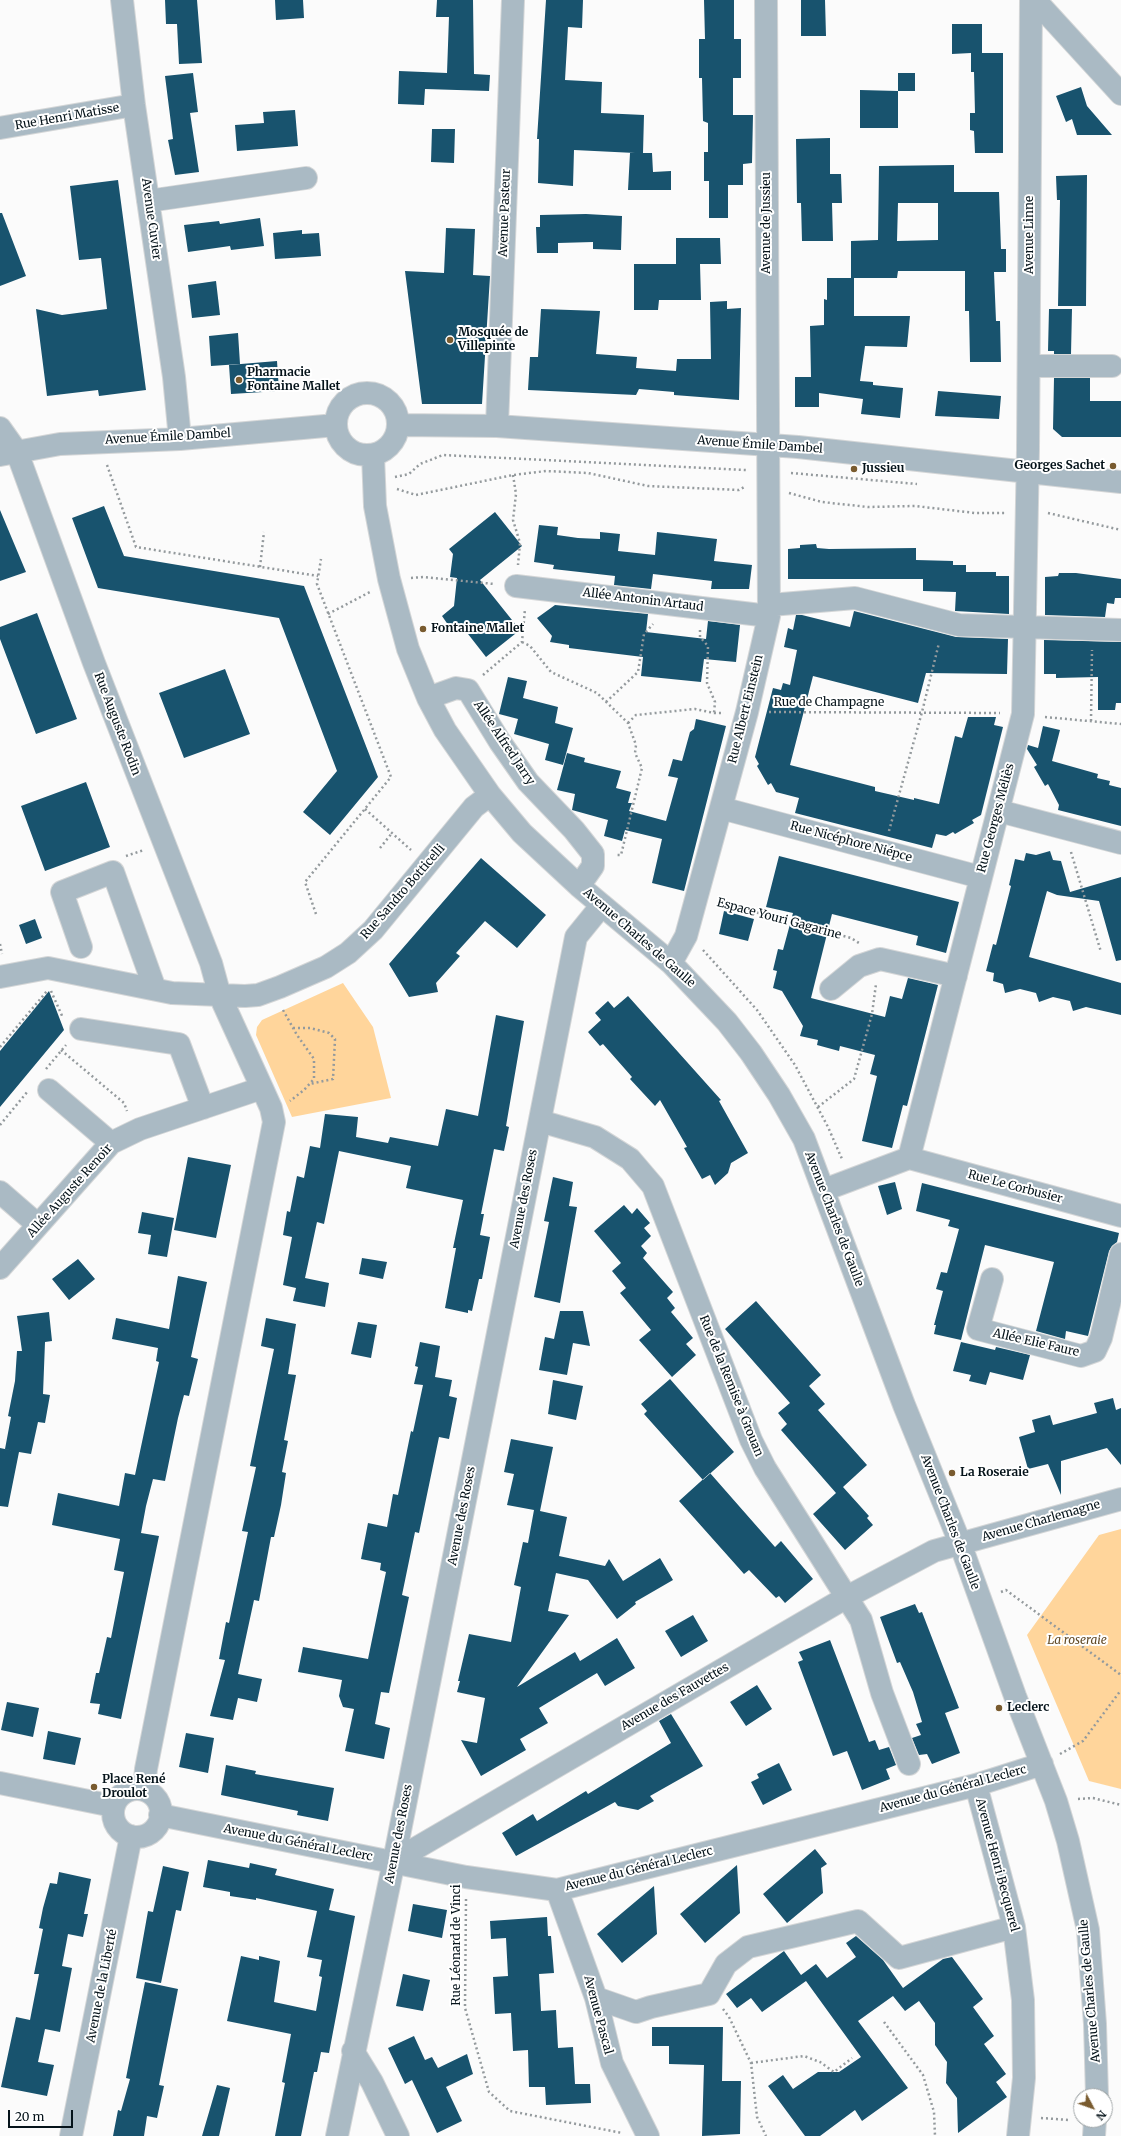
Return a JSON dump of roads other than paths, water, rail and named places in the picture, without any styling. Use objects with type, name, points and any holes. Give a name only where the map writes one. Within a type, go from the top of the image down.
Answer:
[{"type":"street","name":"Avenue Cuvier","points":[[122,0],[134,106],[174,377],[180,438]]},
{"type":"street","name":"Avenue Pasteur","points":[[497,426],[513,0]]},
{"type":"street","name":"Avenue de Jussieu","points":[[766,0],[769,445]]},
{"type":"street","name":"Avenue Linne","points":[[1028,471],[1031,0]]},
{"type":"street","points":[[1035,0],[1121,94]]},
{"type":"street","name":"Rue Henri Matisse","points":[[0,128],[134,106]]},
{"type":"street","points":[[148,201],[306,178]]},
{"type":"street","points":[[1029,366],[1112,366]]},
{"type":"street","points":[[372,393],[381,396],[391,404],[397,416],[398,425],[395,438],[391,444],[380,452],[373,454],[355,453],[348,448],[342,442],[336,425],[341,408],[347,401],[359,395],[372,393]]},
{"type":"street","name":"Avenue Émile Dambel","points":[[9,454],[60,444],[180,438],[336,425]]},
{"type":"street","name":"Avenue Émile Dambel","points":[[398,425],[497,426],[798,447],[1121,482]]},
{"type":"street","name":"Rue Auguste Rodin","points":[[0,428],[9,454],[94,663],[211,963],[220,996],[262,1088],[274,1122],[146,1769],[144,1790]]},
{"type":"street","name":"Rue Albert Einstein","points":[[671,963],[686,936],[746,712],[770,610],[769,445]]},
{"type":"street","name":"Avenue Charles de Gaulle","points":[[373,454],[373,478],[380,535],[389,579],[408,649],[428,698],[445,730],[490,794],[522,833],[579,886],[671,963],[727,1022],[759,1064],[804,1139],[904,1405],[960,1543],[1056,1801],[1068,1841],[1088,1930],[1095,2024],[1097,2088]]},
{"type":"street","name":"Rue Georges Méliès","points":[[909,1158],[1023,714],[1028,471]]},
{"type":"street","name":"Allée Antonin Artaud","points":[[522,586],[700,607],[770,610],[855,598],[959,625],[1121,630]]},
{"type":"street","name":"Allée Alfred Jarry","points":[[428,698],[456,688],[468,690],[500,742],[528,782],[574,830],[593,854],[593,866],[579,886]]},
{"type":"street","name":"Rue Sandro Botticelli","points":[[0,977],[48,968],[172,993],[220,996],[258,995],[280,987],[326,967],[348,953],[373,930],[474,807],[490,794]]},
{"type":"street","name":"Rue Nicéphore Niépce","points":[[721,808],[980,877]]},
{"type":"street","points":[[999,811],[1121,843]]},
{"type":"street","points":[[82,947],[62,892],[113,872],[155,989]]},
{"type":"street","name":"Avenue des Roses","points":[[337,2136],[394,1861],[576,937],[602,905]]},
{"type":"street","points":[[831,989],[859,966],[880,959],[956,976]]},
{"type":"street","points":[[72,1024],[178,1044],[203,1108]]},
{"type":"street","name":"Allée Auguste Renoir","points":[[0,1268],[111,1144],[136,1131],[262,1088]]},
{"type":"street","points":[[49,1090],[111,1144]]},
{"type":"street","name":"Rue de la Remise à Grouan","points":[[540,1121],[595,1137],[630,1159],[653,1186],[751,1440],[765,1468],[861,1620],[882,1693],[909,1764]]},
{"type":"street","points":[[824,1190],[909,1158]]},
{"type":"street","name":"Rue Le Corbusier","points":[[909,1158],[1121,1216]]},
{"type":"street","points":[[0,1192],[38,1225]]},
{"type":"street","name":"Allée Elie Faure","points":[[992,1278],[978,1329],[1081,1356],[1094,1351],[1101,1338],[1121,1254]]},
{"type":"street","name":"Avenue Charlemagne","points":[[960,1543],[1121,1499]]},
{"type":"street","name":"Avenue des Fauvettes","points":[[394,1861],[847,1597],[934,1551],[960,1543]]},
{"type":"street","name":"Avenue du Général Leclerc","points":[[160,1815],[394,1861],[466,1877],[558,1890],[976,1785],[1042,1764]]},
{"type":"street","points":[[0,1783],[114,1806]]},
{"type":"street","name":"Avenue Henri Becquerel","points":[[976,1785],[1014,1926],[1023,2000],[1024,2078],[1018,2136]]},
{"type":"street","points":[[129,1790],[144,1790],[157,1800],[160,1807],[160,1815],[154,1830],[139,1837],[131,1836],[124,1833],[114,1822],[114,1806],[117,1799],[129,1790]]},
{"type":"street","name":"Avenue de la Liberté","points":[[71,2136],[131,1836]]},
{"type":"street","name":"Avenue Pascal","points":[[558,1890],[596,1998],[612,2063],[638,2135]]},
{"type":"street","points":[[596,1998],[636,2012],[651,2007],[709,1994],[726,1964],[748,1947],[858,1920],[899,1958],[1014,1926]]},
{"type":"street","points":[[354,2051],[372,2082],[398,2136]]},
{"type":"place","name":"Mosquée de Villepinte","points":[[450,340]]},
{"type":"place","name":"Pharmacie Fontaine Mallet","points":[[239,380]]},
{"type":"place","name":"Georges Sachet","points":[[1113,466]]},
{"type":"place","name":"Jussieu","points":[[854,469]]},
{"type":"place","name":"Fontaine Mallet","points":[[423,629]]},
{"type":"place","name":"La Roseraie","points":[[952,1473]]},
{"type":"place","name":"Leclerc","points":[[999,1708]]},
{"type":"place","name":"Place René Droulot","points":[[94,1787]]},
{"type":"park label","name":"La roseraie","points":[[1077,1641]]}]
